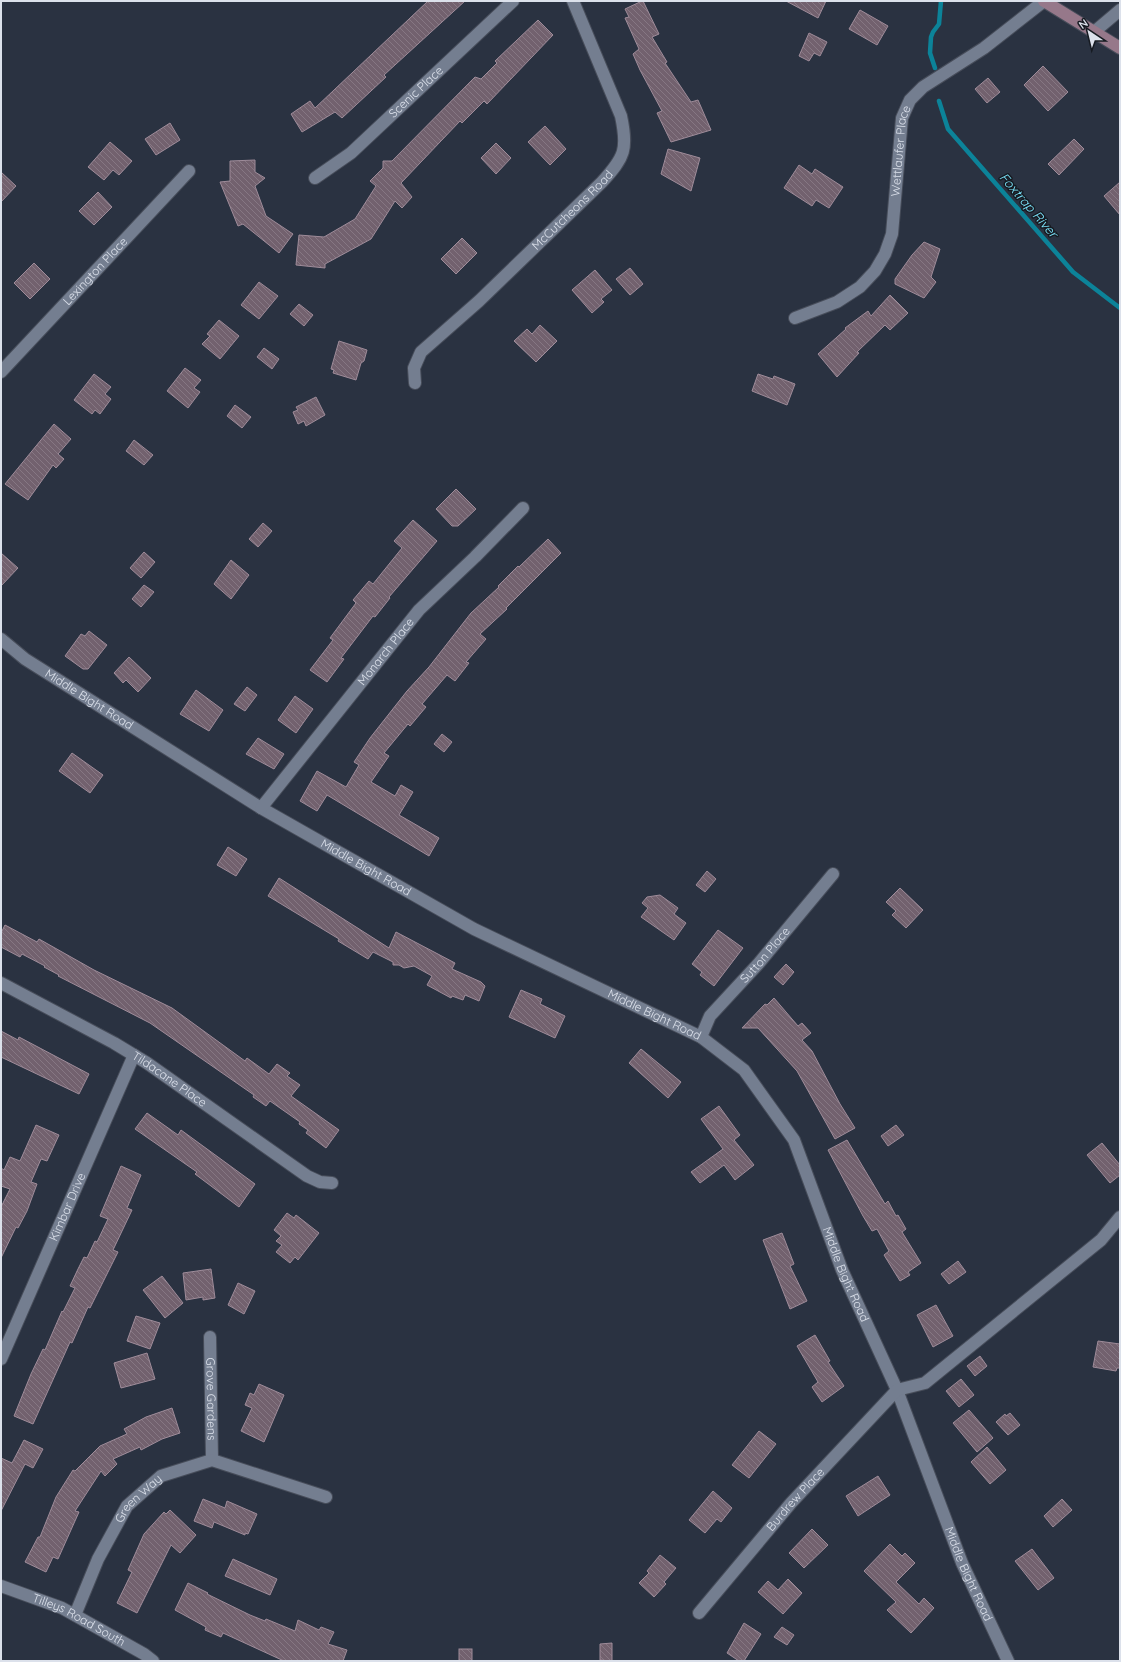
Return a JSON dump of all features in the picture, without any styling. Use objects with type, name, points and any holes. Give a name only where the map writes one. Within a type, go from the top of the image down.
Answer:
[{"type":"main road","points":[[1044,1],[1120,48]]},
{"type":"street","name":"Scenic Place","points":[[315,178],[350,153],[513,1]]},
{"type":"street","name":"McCutcheons Road","points":[[415,382],[414,368],[421,352],[479,301],[602,182],[616,168],[624,152],[625,135],[621,116],[573,1]]},
{"type":"street","name":"Wettlaufer Place","points":[[795,318],[837,302],[860,287],[875,271],[885,254],[892,234],[902,118],[910,100],[923,87],[984,48],[1044,1]]},
{"type":"street","points":[[1094,32],[1120,10]]},
{"type":"street","name":"Lexington Place","points":[[1,372],[189,171]]},
{"type":"street","name":"Monarch Place","points":[[261,808],[419,610],[475,557],[523,508]]},
{"type":"street","name":"Middle Bight Road","points":[[1,640],[24,659],[261,808],[474,929],[701,1037],[744,1070],[794,1140],[842,1270],[897,1390],[962,1563],[1008,1661]]},
{"type":"street","name":"Sutton Place","points":[[701,1037],[710,1016],[759,963],[834,874]]},
{"type":"street","name":"Tildacane Place","points":[[1,983],[134,1054],[307,1176],[320,1182],[332,1183]]},
{"type":"street","name":"Kimbar Drive","points":[[1,1359],[134,1054]]},
{"type":"street","points":[[897,1390],[925,1383],[1101,1240],[1120,1217]]},
{"type":"street","name":"Grove Gardens","points":[[210,1337],[212,1460]]},
{"type":"street","name":"Burdrew Place","points":[[699,1614],[791,1503],[897,1390]]},
{"type":"street","points":[[212,1460],[326,1498]]},
{"type":"street","name":"Green Way","points":[[75,1615],[98,1559],[127,1506],[161,1476],[212,1460]]},
{"type":"street","name":"Tilleys Road South","points":[[1,1586],[62,1608],[144,1654],[153,1661]]},
{"type":"building","points":[[428,1],[465,1],[384,75],[386,77],[342,118],[335,112],[302,132],[291,114],[310,101],[315,108]]},
{"type":"building","points":[[642,1],[659,34],[652,37],[667,62],[665,63],[691,102],[698,100],[711,130],[671,142],[657,113],[662,111],[633,54],[639,49],[625,18],[629,17],[625,9]]},
{"type":"building","points":[[786,1],[826,1],[818,18]]},
{"type":"building","points":[[860,10],[888,26],[877,45],[849,29]]},
{"type":"building","points":[[538,20],[553,35],[487,104],[484,101],[462,123],[460,121],[401,183],[412,197],[402,208],[395,201],[371,239],[325,264],[325,268],[296,265],[299,235],[324,237],[355,219],[376,186],[370,181],[383,168],[383,161],[392,161],[475,77],[481,79],[497,63],[495,61]]},
{"type":"building","points":[[809,33],[827,42],[820,56],[814,53],[809,61],[799,56]]},
{"type":"building","points":[[1043,66],[1068,92],[1048,111],[1024,85]]},
{"type":"building","points":[[988,78],[1000,92],[987,103],[975,89]]},
{"type":"building","points":[[170,123],[180,140],[156,155],[145,139]]},
{"type":"building","points":[[545,126],[566,149],[550,165],[528,142]]},
{"type":"building","points":[[1074,139],[1084,149],[1059,175],[1048,164]]},
{"type":"building","points":[[110,142],[132,161],[119,175],[113,170],[104,180],[88,167]]},
{"type":"building","points":[[496,143],[511,158],[496,174],[481,158]]},
{"type":"building","points":[[668,149],[700,158],[691,191],[661,174]]},
{"type":"building","points":[[255,160],[255,172],[265,178],[255,186],[266,216],[293,234],[279,253],[243,224],[238,226],[220,182],[230,181],[230,161]]},
{"type":"building","points":[[799,165],[812,174],[815,169],[843,187],[829,208],[816,200],[812,206],[784,188]]},
{"type":"building","points":[[1,172],[16,186],[1,202]]},
{"type":"building","points":[[1120,182],[1120,215],[1104,196]]},
{"type":"building","points":[[98,192],[112,207],[94,225],[79,211]]},
{"type":"building","points":[[462,238],[477,253],[456,274],[441,259]]},
{"type":"building","points":[[924,242],[940,249],[931,277],[936,282],[924,298],[895,284],[895,279],[912,255]]},
{"type":"building","points":[[34,263],[50,279],[30,299],[14,283]]},
{"type":"building","points":[[630,268],[643,284],[630,295],[616,279]]},
{"type":"building","points":[[595,270],[612,290],[601,299],[604,302],[592,313],[572,290]]},
{"type":"building","points":[[259,282],[278,296],[259,319],[241,305]]},
{"type":"building","points":[[890,295],[908,313],[890,330],[885,325],[857,352],[859,353],[837,377],[818,354],[846,329],[845,328],[868,311],[871,316]]},
{"type":"building","points":[[299,304],[313,315],[304,326],[290,314]]},
{"type":"building","points":[[219,320],[239,336],[220,359],[202,344],[210,336],[207,334]]},
{"type":"building","points":[[540,325],[557,341],[536,362],[514,341],[527,329],[532,334]]},
{"type":"building","points":[[339,341],[367,350],[356,380],[333,373],[334,370],[331,369]]},
{"type":"building","points":[[264,348],[279,359],[272,369],[257,357]]},
{"type":"building","points":[[185,368],[201,380],[194,388],[200,392],[188,408],[167,391]]},
{"type":"building","points":[[94,374],[111,387],[105,394],[111,399],[100,414],[95,410],[92,414],[74,400]]},
{"type":"building","points":[[758,374],[773,379],[774,376],[795,384],[787,405],[752,391]]},
{"type":"building","points":[[316,397],[325,415],[306,426],[304,421],[298,424],[293,412],[298,410],[296,407]]},
{"type":"building","points":[[235,405],[251,417],[242,428],[227,416]]},
{"type":"building","points":[[54,424],[71,439],[58,454],[64,459],[56,468],[53,465],[28,500],[5,484]]},
{"type":"building","points":[[134,440],[153,455],[144,465],[126,451]]},
{"type":"building","points":[[456,489],[476,509],[458,526],[452,526],[436,509]]},
{"type":"building","points":[[413,520],[437,541],[389,597],[390,598],[375,617],[373,616],[341,658],[344,659],[327,682],[310,670],[333,640],[330,638],[356,603],[353,600],[369,581],[373,584],[402,548],[394,541]]},
{"type":"building","points":[[263,523],[272,531],[258,547],[249,539]]},
{"type":"building","points":[[548,539],[561,553],[506,608],[507,609],[480,634],[486,639],[466,662],[469,663],[455,681],[447,675],[422,704],[426,707],[410,726],[408,724],[384,753],[389,756],[371,782],[395,796],[401,785],[413,792],[399,815],[439,838],[429,856],[327,795],[317,811],[300,801],[317,771],[346,787],[359,765],[354,762],[370,738],[407,691],[429,667],[471,613],[499,587],[498,586],[518,566],[519,567]]},
{"type":"building","points":[[144,552],[155,562],[141,578],[130,568]]},
{"type":"building","points":[[1,553],[18,568],[1,586]]},
{"type":"building","points":[[231,560],[249,575],[231,599],[214,584]]},
{"type":"building","points":[[144,585],[154,592],[141,607],[132,599]]},
{"type":"building","points":[[89,631],[107,645],[88,669],[83,669],[65,656],[81,634],[85,636]]},
{"type":"building","points":[[129,657],[151,678],[138,692],[126,680],[123,683],[114,673]]},
{"type":"building","points":[[247,687],[257,695],[245,711],[234,704]]},
{"type":"building","points":[[196,690],[223,710],[209,731],[180,714]]},
{"type":"building","points":[[295,696],[313,709],[296,733],[278,720]]},
{"type":"building","points":[[442,734],[452,742],[444,752],[434,744]]},
{"type":"building","points":[[258,738],[284,754],[274,769],[246,754]]},
{"type":"building","points":[[72,753],[103,775],[90,793],[59,771]]},
{"type":"building","points":[[228,847],[247,859],[236,876],[217,865]]},
{"type":"building","points":[[707,871],[716,879],[705,892],[696,885]]},
{"type":"building","points":[[279,878],[389,948],[396,932],[455,963],[452,969],[481,982],[485,986],[479,1001],[465,995],[463,1000],[452,996],[451,998],[427,985],[432,976],[414,966],[404,968],[399,965],[393,965],[393,962],[373,952],[368,959],[338,941],[339,939],[268,896]]},
{"type":"building","points":[[900,888],[923,910],[906,928],[892,915],[896,911],[886,902]]},
{"type":"building","points":[[660,895],[678,908],[674,914],[686,923],[674,940],[641,917],[648,908],[642,903],[647,897]]},
{"type":"building","points":[[5,925],[37,942],[39,939],[94,970],[172,1008],[245,1061],[247,1058],[269,1074],[277,1064],[290,1073],[287,1076],[300,1085],[291,1096],[339,1130],[326,1148],[306,1133],[308,1130],[299,1124],[300,1122],[270,1101],[266,1106],[253,1097],[254,1095],[150,1023],[58,976],[59,975],[44,967],[45,966],[22,954],[20,957],[1,947],[1,933]]},
{"type":"building","points":[[718,930],[743,948],[714,986],[700,975],[702,972],[692,964]]},
{"type":"building","points":[[786,964],[794,972],[783,985],[774,977]]},
{"type":"building","points":[[521,990],[542,999],[540,1004],[565,1016],[555,1038],[509,1017]]},
{"type":"building","points":[[774,998],[798,1026],[802,1023],[811,1033],[802,1040],[812,1051],[840,1104],[855,1128],[835,1139],[797,1071],[758,1028],[742,1028],[765,1004],[767,1005]]},
{"type":"building","points":[[1,1031],[18,1040],[19,1037],[89,1074],[79,1094],[1,1057]]},
{"type":"building","points":[[641,1049],[681,1082],[668,1098],[629,1063]]},
{"type":"building","points":[[719,1106],[740,1135],[734,1140],[754,1165],[735,1180],[724,1165],[700,1183],[691,1172],[723,1149],[701,1119]]},
{"type":"building","points":[[147,1113],[178,1135],[181,1130],[255,1184],[239,1207],[195,1174],[197,1172],[135,1129]]},
{"type":"building","points":[[36,1125],[59,1135],[47,1161],[41,1159],[31,1182],[37,1184],[27,1211],[18,1228],[16,1227],[1,1258],[1,1207],[10,1189],[1,1186],[1,1168],[4,1170],[10,1157],[20,1161]]},
{"type":"building","points":[[896,1125],[904,1135],[888,1146],[881,1136]]},
{"type":"building","points":[[847,1140],[885,1204],[888,1201],[896,1216],[898,1215],[906,1229],[902,1232],[921,1263],[908,1272],[910,1275],[900,1281],[884,1255],[889,1251],[877,1229],[872,1231],[828,1150]]},
{"type":"building","points":[[1102,1143],[1120,1165],[1120,1175],[1110,1183],[1087,1155]]},
{"type":"building","points":[[121,1166],[141,1175],[127,1208],[132,1210],[113,1250],[118,1252],[90,1308],[88,1307],[72,1343],[70,1342],[33,1424],[14,1416],[31,1374],[43,1349],[45,1350],[62,1311],[63,1312],[75,1288],[70,1286],[78,1269],[84,1257],[87,1258],[95,1241],[97,1242],[108,1219],[100,1216]]},
{"type":"building","points":[[287,1213],[294,1218],[296,1215],[319,1233],[298,1260],[295,1257],[290,1263],[276,1252],[282,1245],[276,1241],[281,1236],[274,1230]]},
{"type":"building","points":[[782,1233],[794,1264],[790,1266],[807,1301],[790,1309],[763,1240]]},
{"type":"building","points":[[958,1261],[966,1272],[949,1284],[941,1274]]},
{"type":"building","points":[[211,1269],[215,1298],[203,1300],[203,1297],[186,1300],[183,1273]]},
{"type":"building","points":[[162,1276],[183,1303],[165,1318],[143,1290]]},
{"type":"building","points":[[238,1283],[255,1291],[244,1314],[228,1305]]},
{"type":"building","points":[[936,1305],[953,1336],[933,1347],[917,1315]]},
{"type":"building","points":[[136,1316],[160,1323],[150,1349],[127,1341]]},
{"type":"building","points":[[815,1335],[830,1361],[828,1362],[844,1386],[822,1402],[812,1387],[818,1382],[797,1346]]},
{"type":"building","points":[[1098,1341],[1120,1344],[1120,1368],[1117,1368],[1116,1371],[1093,1367]]},
{"type":"building","points":[[147,1353],[155,1379],[121,1388],[114,1363]]},
{"type":"building","points":[[980,1356],[987,1366],[975,1376],[967,1366]]},
{"type":"building","points":[[961,1379],[974,1395],[959,1407],[946,1391]]},
{"type":"building","points":[[259,1384],[284,1395],[264,1442],[241,1431],[252,1408],[245,1405],[250,1393],[254,1395]]},
{"type":"building","points":[[172,1408],[180,1433],[162,1439],[141,1450],[140,1447],[113,1459],[117,1464],[105,1476],[101,1471],[75,1511],[79,1512],[58,1559],[53,1557],[46,1572],[25,1562],[38,1537],[40,1537],[56,1497],[73,1470],[75,1471],[100,1446],[127,1434],[124,1429],[146,1417]]},
{"type":"building","points":[[969,1410],[993,1438],[977,1452],[953,1423]]},
{"type":"building","points":[[1010,1413],[1020,1425],[1008,1435],[996,1422],[1005,1414],[1006,1416]]},
{"type":"building","points":[[759,1431],[776,1444],[749,1478],[732,1465]]},
{"type":"building","points":[[24,1440],[43,1449],[33,1468],[25,1464],[1,1511],[1,1458],[12,1463]]},
{"type":"building","points":[[987,1447],[1006,1470],[990,1484],[971,1462]]},
{"type":"building","points":[[878,1476],[890,1495],[858,1516],[846,1496]]},
{"type":"building","points":[[713,1491],[732,1508],[721,1522],[717,1519],[705,1533],[689,1520]]},
{"type":"building","points":[[203,1499],[225,1508],[227,1501],[257,1514],[248,1534],[245,1533],[245,1535],[214,1522],[212,1528],[194,1521]]},
{"type":"building","points":[[1062,1499],[1072,1510],[1053,1527],[1044,1516]]},
{"type":"building","points":[[170,1510],[196,1535],[180,1553],[171,1545],[137,1613],[117,1603],[132,1572],[128,1570],[144,1534],[164,1512],[166,1514]]},
{"type":"building","points":[[812,1529],[828,1545],[804,1568],[789,1553]]},
{"type":"building","points":[[890,1544],[902,1556],[905,1553],[915,1563],[896,1582],[919,1604],[924,1598],[934,1608],[911,1633],[887,1610],[896,1602],[864,1571]]},
{"type":"building","points":[[1032,1549],[1054,1578],[1038,1590],[1015,1561]]},
{"type":"building","points":[[660,1555],[676,1568],[664,1582],[666,1584],[654,1597],[639,1583],[649,1573],[647,1571]]},
{"type":"building","points":[[233,1559],[277,1579],[270,1595],[225,1576]]},
{"type":"building","points":[[788,1579],[802,1593],[783,1614],[758,1592],[768,1581],[778,1590]]},
{"type":"building","points":[[188,1583],[208,1593],[207,1594],[265,1621],[266,1619],[295,1631],[298,1620],[319,1630],[321,1627],[334,1632],[328,1644],[347,1650],[343,1661],[284,1661],[223,1633],[221,1637],[205,1630],[206,1627],[175,1610]]},
{"type":"building","points":[[744,1623],[761,1634],[744,1661],[739,1661],[727,1653]]},
{"type":"building","points":[[782,1627],[794,1635],[787,1645],[774,1637]]},
{"type":"building","points":[[612,1643],[612,1661],[600,1660],[600,1644]]},
{"type":"building","points":[[459,1649],[472,1649],[472,1661],[459,1661]]},
{"type":"waterway","name":"Foxtrap River","points":[[935,68],[930,53],[931,37],[939,24],[941,1]]},
{"type":"waterway","name":"Foxtrap River","points":[[939,101],[948,129],[1073,272],[1120,308]]}]
